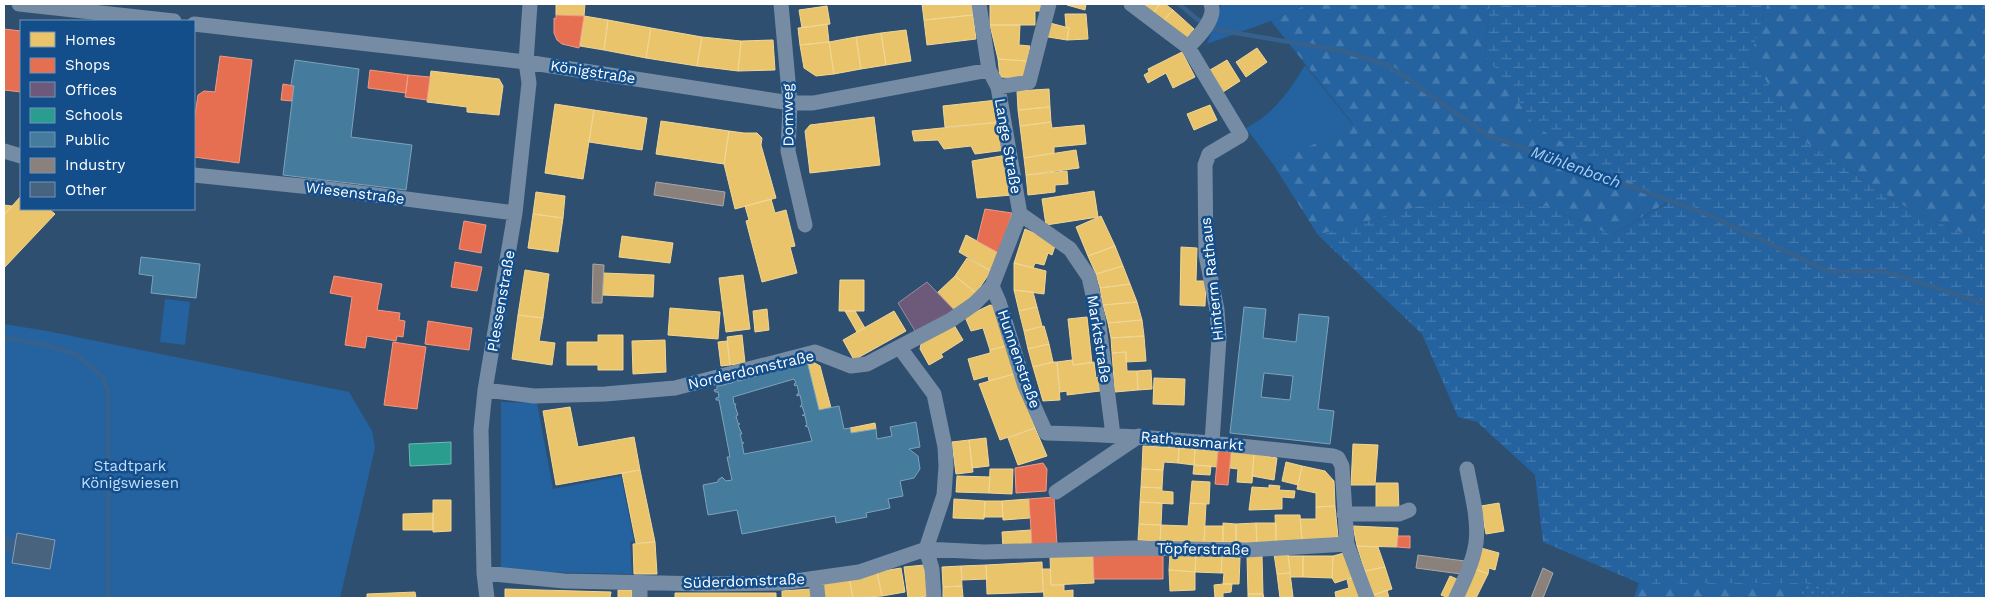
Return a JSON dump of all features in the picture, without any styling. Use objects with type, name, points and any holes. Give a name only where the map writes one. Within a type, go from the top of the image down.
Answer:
[{"type":"street","points":[[19,4],[165,20]]},
{"type":"street","name":"Plessenstraße","points":[[487,598],[484,573],[481,430],[485,390],[516,212],[529,83],[526,62],[530,4]]},
{"type":"street","name":"Domweg","points":[[781,4],[790,103],[788,150],[805,225]]},
{"type":"street","name":"Lange Straße","points":[[979,4],[990,70],[998,87],[1020,214],[992,286]]},
{"type":"street","points":[[998,87],[1029,82],[1049,4]]},
{"type":"street","points":[[1131,4],[1188,47],[1199,36],[1211,10]]},
{"type":"street","name":"Königstraße","points":[[195,24],[526,62],[790,103],[813,103],[990,70]]},
{"type":"street","name":"Hinterm Rathaus","points":[[1188,47],[1242,135],[1209,154],[1205,165],[1204,228],[1206,255],[1217,310],[1219,338],[1212,442]]},
{"type":"street","points":[[4,151],[20,156]]},
{"type":"street","name":"Wiesenstraße","points":[[195,175],[321,188],[516,212]]},
{"type":"street","name":"Marktstraße","points":[[1020,214],[1070,249],[1089,277],[1098,318],[1113,435]]},
{"type":"street","name":"Norderdomstraße","points":[[485,390],[534,396],[605,394],[675,388],[815,352],[852,366],[867,364],[951,320],[974,304],[992,286]]},
{"type":"street","name":"Hunnenstraße","points":[[992,286],[999,302],[1025,386],[1046,433]]},
{"type":"street","points":[[900,348],[934,394],[945,447],[944,496],[926,549],[932,569],[934,598]]},
{"type":"street","name":"Rathausmarkt","points":[[1046,433],[1139,436],[1212,442],[1333,456],[1338,458],[1342,466],[1344,514]]},
{"type":"street","points":[[1056,492],[1139,436]]},
{"type":"street","points":[[1456,598],[1465,579],[1476,542],[1475,515],[1466,469]]},
{"type":"street","points":[[1367,598],[1347,544],[1344,514],[1400,514],[1409,510]]},
{"type":"street","name":"Töpferstraße","points":[[1059,550],[1134,548],[1247,550],[1347,544]]},
{"type":"street","name":"Süderdomstraße","points":[[484,573],[564,581],[708,584],[781,583],[859,572],[926,549],[984,552],[1059,550]]},
{"type":"street","points":[[816,579],[818,598]]},
{"type":"street","points":[[640,582],[640,598]]},
{"type":"green space","points":[[1308,4],[1490,4],[1485,54],[1535,126],[1668,202],[1611,235],[1538,203],[1444,199],[1318,235],[1273,164],[1353,124],[1271,21]]},
{"type":"green space","points":[[1308,4],[1271,21],[1207,44],[1221,5]]},
{"type":"green space","points":[[1490,4],[1767,4],[1750,57],[1808,144],[1909,209],[1986,244],[1986,598],[1868,598],[1804,583],[1639,583],[1543,542],[1535,475],[1477,422],[1458,417],[1422,334],[1318,235],[1444,199],[1538,203],[1611,235],[1668,203],[1535,126],[1485,54]]},
{"type":"green space","points":[[1767,4],[1986,4],[1986,244],[1909,209],[1808,144],[1750,57]]},
{"type":"green space","points":[[1305,65],[1353,125],[1273,164],[1246,128],[1256,123],[1273,109],[1294,83]]},
{"type":"green space","points":[[165,299],[190,302],[185,345],[160,342]]},
{"type":"green space","name":"Stadtpark Königswiesen","points":[[4,324],[349,392],[372,431],[375,448],[340,598],[4,598]]},
{"type":"green space","points":[[501,402],[537,403],[553,489],[621,476],[634,541],[630,542],[632,574],[501,571]]},
{"type":"green space","points":[[1639,583],[1804,583],[1800,598],[1634,598]]},
{"type":"green space","points":[[1804,583],[1866,596],[1868,598],[1800,598]]},
{"type":"building: Homes","points":[[556,4],[585,4],[584,16],[556,15]]},
{"type":"building: Homes","points":[[922,4],[972,4],[973,15],[924,20]]},
{"type":"building: Homes","points":[[990,4],[1044,4],[1044,11],[1035,11],[1035,25],[990,25]]},
{"type":"building: Homes","points":[[1067,4],[1086,4],[1085,10]]},
{"type":"building: Homes","points":[[1143,4],[1160,4],[1152,14],[1142,6]]},
{"type":"building: Homes","points":[[1160,4],[1165,4],[1173,10],[1162,22],[1152,14]]},
{"type":"building: Homes","points":[[827,6],[830,24],[802,28],[799,10]]},
{"type":"building: Homes","points":[[1173,10],[1194,29],[1184,41],[1162,22]]},
{"type":"building: Homes","points":[[1065,14],[1086,14],[1088,39],[1067,40],[1069,28],[1066,27]]},
{"type":"building: Homes","points":[[973,15],[976,39],[927,45],[924,20]]},
{"type":"building: Homes","points":[[584,16],[608,20],[604,50],[580,46]]},
{"type":"building: Homes","points":[[608,20],[651,28],[646,58],[604,50]]},
{"type":"building: Homes","points":[[1050,23],[1069,28],[1067,40],[1048,37]]},
{"type":"building: Homes","points":[[827,24],[829,42],[800,45],[798,28]]},
{"type":"building: Homes","points":[[990,25],[1020,25],[1019,45],[1030,46],[1027,61],[998,59]]},
{"type":"building: Homes","points":[[651,28],[702,37],[697,66],[646,58]]},
{"type":"building: Homes","points":[[906,30],[911,61],[886,65],[881,33]]},
{"type":"building: Homes","points":[[881,33],[886,65],[861,69],[856,37]]},
{"type":"building: Homes","points":[[702,37],[741,41],[738,71],[697,66]]},
{"type":"building: Homes","points":[[856,37],[861,69],[834,74],[829,42]]},
{"type":"building: Homes","points":[[773,40],[775,70],[738,71],[741,41]]},
{"type":"building: Homes","points":[[829,42],[834,74],[816,76],[804,68],[800,45]]},
{"type":"building: Homes","points":[[1257,48],[1267,62],[1246,77],[1236,62]]},
{"type":"building: Homes","points":[[1182,52],[1195,77],[1173,88],[1166,73],[1148,83],[1144,75],[1149,72],[1148,69]]},
{"type":"building: Homes","points":[[998,59],[1027,61],[1023,78],[1000,77]]},
{"type":"building: Homes","points":[[1227,60],[1240,81],[1223,92],[1210,70]]},
{"type":"building: Homes","points":[[431,71],[499,79],[503,86],[499,115],[467,112],[467,107],[427,102]]},
{"type":"building: Homes","points":[[1049,89],[1050,107],[1018,110],[1017,91]]},
{"type":"building: Homes","points":[[997,100],[1002,122],[945,127],[943,106]]},
{"type":"building: Homes","points":[[555,104],[594,110],[583,179],[545,173]]},
{"type":"building: Homes","points":[[1210,105],[1217,120],[1194,130],[1187,114]]},
{"type":"building: Homes","points":[[1050,107],[1051,122],[1020,126],[1018,110]]},
{"type":"building: Homes","points":[[594,110],[647,118],[642,150],[589,142]]},
{"type":"building: Homes","points":[[874,117],[880,165],[810,173],[805,131],[810,125]]},
{"type":"building: Homes","points":[[661,121],[729,131],[724,164],[656,154]]},
{"type":"building: Homes","points":[[1002,122],[1006,150],[975,154],[971,146],[944,149],[938,140],[914,141],[912,131]]},
{"type":"building: Homes","points":[[1051,122],[1052,128],[1084,125],[1086,144],[1054,147],[1054,153],[1024,158],[1020,126]]},
{"type":"building: Homes","points":[[729,131],[757,133],[762,138],[761,145],[776,198],[735,209],[724,164]]},
{"type":"building: Homes","points":[[1076,150],[1079,168],[1026,175],[1024,158]]},
{"type":"building: Homes","points":[[1007,155],[1012,195],[977,198],[972,161]]},
{"type":"building: Homes","points":[[1067,171],[1068,184],[1055,185],[1055,192],[1028,195],[1026,175]]},
{"type":"building: Homes","points":[[1094,191],[1098,217],[1046,225],[1042,199]]},
{"type":"building: Homes","points":[[536,192],[565,196],[563,218],[533,214]]},
{"type":"building: Homes","points":[[20,197],[20,210],[50,210],[55,214],[4,268],[4,215]]},
{"type":"building: Homes","points":[[771,199],[775,213],[786,210],[795,246],[790,247],[797,273],[762,282],[746,221],[749,220],[745,206]]},
{"type":"building: Homes","points":[[4,205],[12,206],[4,215]]},
{"type":"building: Homes","points":[[533,214],[563,218],[558,252],[528,248]]},
{"type":"building: Homes","points":[[1101,216],[1115,246],[1088,256],[1076,227]]},
{"type":"building: Homes","points":[[1025,229],[1056,243],[1052,255],[1048,253],[1044,265],[1035,263],[1033,268],[1014,263]]},
{"type":"building: Homes","points":[[966,235],[999,253],[991,271],[959,252]]},
{"type":"building: Homes","points":[[622,236],[673,243],[670,263],[619,257]]},
{"type":"building: Homes","points":[[1115,246],[1123,266],[1096,274],[1088,256]]},
{"type":"building: Homes","points":[[1181,247],[1197,248],[1196,281],[1206,281],[1205,306],[1180,305]]},
{"type":"building: Homes","points":[[967,258],[991,271],[976,293],[955,276]]},
{"type":"building: Homes","points":[[1014,263],[1046,271],[1044,294],[1014,290]]},
{"type":"building: Homes","points":[[1123,266],[1130,284],[1100,288],[1096,274]]},
{"type":"building: Homes","points":[[525,270],[549,274],[543,318],[518,315]]},
{"type":"building: Homes","points":[[603,273],[654,275],[653,297],[602,295]]},
{"type":"building: Homes","points":[[743,275],[750,329],[726,332],[719,278]]},
{"type":"building: Homes","points":[[955,276],[976,293],[956,312],[937,293]]},
{"type":"building: Homes","points":[[840,280],[864,280],[864,311],[839,311]]},
{"type":"building: Homes","points":[[1130,284],[1137,302],[1103,305],[1100,288]]},
{"type":"building: Homes","points":[[1014,290],[1033,292],[1037,307],[1019,311]]},
{"type":"building: Homes","points":[[1137,302],[1142,320],[1108,323],[1103,305]]},
{"type":"building: Homes","points":[[990,305],[995,306],[1006,346],[990,350],[983,328],[971,331],[965,317]]},
{"type":"building: Homes","points":[[1037,307],[1042,326],[1024,331],[1019,311]]},
{"type":"building: Homes","points":[[670,308],[720,312],[718,339],[668,335]]},
{"type":"building: Homes","points":[[767,309],[769,330],[755,332],[753,311]]},
{"type":"building: Homes","points":[[845,311],[855,311],[865,328],[857,332]]},
{"type":"building: Homes","points":[[894,311],[906,331],[854,360],[843,340]]},
{"type":"building: Homes","points":[[518,315],[543,318],[539,341],[555,343],[552,365],[512,359]]},
{"type":"building: Homes","points":[[1087,317],[1092,363],[1073,365],[1068,319]]},
{"type":"building: Homes","points":[[1142,320],[1144,336],[1111,338],[1108,323]]},
{"type":"building: Homes","points":[[954,325],[963,340],[941,354],[943,357],[929,365],[920,349],[921,344]]},
{"type":"building: Homes","points":[[1044,326],[1049,344],[1028,349],[1024,331]]},
{"type":"building: Homes","points":[[598,335],[623,335],[623,370],[598,370],[598,365],[567,365],[567,342],[598,342]]},
{"type":"building: Homes","points":[[742,335],[745,363],[730,365],[727,337]]},
{"type":"building: Homes","points":[[1144,336],[1146,361],[1126,362],[1126,352],[1112,353],[1111,338]]},
{"type":"building: Homes","points":[[665,340],[666,372],[633,374],[632,341]]},
{"type":"building: Homes","points":[[727,341],[730,365],[721,366],[718,342]]},
{"type":"building: Homes","points":[[1049,344],[1053,362],[1033,367],[1028,349]]},
{"type":"building: Homes","points":[[1006,346],[1014,374],[989,381],[988,376],[974,380],[968,359]]},
{"type":"building: Homes","points":[[1126,352],[1127,371],[1137,371],[1138,390],[1115,392],[1112,353]]},
{"type":"building: Homes","points":[[1072,360],[1073,365],[1094,362],[1096,378],[1099,377],[1100,391],[1067,395],[1067,391],[1060,392],[1057,362]]},
{"type":"building: Homes","points":[[813,362],[820,366],[831,408],[819,410],[808,364]]},
{"type":"building: Homes","points":[[1057,362],[1060,400],[1043,401],[1033,367]]},
{"type":"building: Homes","points":[[1151,370],[1152,389],[1138,390],[1137,371]]},
{"type":"building: Homes","points":[[1014,374],[1035,428],[1000,440],[979,384]]},
{"type":"building: Homes","points":[[1154,378],[1185,379],[1184,405],[1153,404]]},
{"type":"building: Homes","points":[[570,407],[578,447],[634,437],[640,470],[556,485],[543,411]]},
{"type":"building: Homes","points":[[875,423],[876,429],[851,433],[850,428]]},
{"type":"building: Homes","points":[[1035,428],[1047,456],[1018,465],[1008,438]]},
{"type":"building: Homes","points":[[986,438],[989,466],[972,468],[969,440]]},
{"type":"building: Homes","points":[[969,440],[973,472],[956,474],[952,442]]},
{"type":"building: Homes","points":[[1353,444],[1378,445],[1375,485],[1351,485]]},
{"type":"building: Homes","points":[[1143,446],[1179,448],[1178,463],[1164,462],[1163,470],[1142,469]]},
{"type":"building: Homes","points":[[1179,448],[1195,449],[1194,465],[1178,463]]},
{"type":"building: Homes","points":[[1195,449],[1218,451],[1217,467],[1194,465]]},
{"type":"building: Homes","points":[[1231,452],[1254,454],[1252,483],[1237,482],[1238,469],[1230,468]]},
{"type":"building: Homes","points":[[1254,454],[1277,458],[1274,480],[1252,476]]},
{"type":"building: Homes","points":[[1286,462],[1302,466],[1298,485],[1282,481]]},
{"type":"building: Homes","points":[[1194,465],[1211,466],[1210,475],[1193,474]]},
{"type":"building: Homes","points":[[1302,466],[1325,471],[1334,481],[1335,506],[1316,507],[1316,493],[1297,489]]},
{"type":"building: Homes","points":[[990,469],[1013,469],[1012,494],[989,493]]},
{"type":"building: Homes","points":[[1142,469],[1163,470],[1162,488],[1141,487]]},
{"type":"building: Homes","points":[[640,470],[655,542],[636,543],[622,473]]},
{"type":"building: Homes","points":[[957,476],[990,477],[989,493],[956,492]]},
{"type":"building: Homes","points":[[1192,481],[1210,482],[1209,504],[1190,503]]},
{"type":"building: Homes","points":[[1376,483],[1398,483],[1399,511],[1376,511]]},
{"type":"building: Homes","points":[[1269,485],[1280,486],[1279,490],[1295,491],[1294,498],[1282,497],[1282,509],[1249,510],[1252,487],[1269,488]]},
{"type":"building: Homes","points":[[1141,487],[1162,488],[1162,491],[1173,492],[1173,504],[1140,502]]},
{"type":"building: Homes","points":[[954,499],[985,501],[984,519],[953,518]]},
{"type":"building: Homes","points":[[1029,499],[1030,518],[1003,520],[1002,501]]},
{"type":"building: Homes","points":[[433,500],[451,500],[451,531],[433,532]]},
{"type":"building: Homes","points":[[985,501],[1002,501],[1003,517],[984,517]]},
{"type":"building: Homes","points":[[1140,502],[1162,503],[1161,525],[1139,524]]},
{"type":"building: Homes","points":[[1190,503],[1206,504],[1204,542],[1160,541],[1161,525],[1188,526]]},
{"type":"building: Homes","points":[[1499,503],[1504,531],[1486,534],[1481,506]]},
{"type":"building: Homes","points":[[1335,506],[1338,537],[1302,540],[1300,519],[1316,519],[1316,507]]},
{"type":"building: Homes","points":[[433,513],[433,530],[403,530],[403,514]]},
{"type":"building: Homes","points":[[1275,515],[1300,515],[1302,540],[1276,542]]},
{"type":"building: Homes","points":[[1223,523],[1236,524],[1236,542],[1223,542]]},
{"type":"building: Homes","points":[[1256,523],[1257,543],[1236,542],[1236,524]]},
{"type":"building: Homes","points":[[1256,523],[1276,523],[1276,542],[1257,543]]},
{"type":"building: Homes","points":[[1139,524],[1161,525],[1160,541],[1138,540]]},
{"type":"building: Homes","points":[[1205,526],[1223,526],[1223,542],[1204,542]]},
{"type":"building: Homes","points":[[1353,526],[1398,528],[1397,547],[1357,546]]},
{"type":"building: Homes","points":[[1031,530],[1032,546],[1003,548],[1002,532]]},
{"type":"building: Homes","points":[[655,542],[657,574],[634,574],[633,544]]},
{"type":"building: Homes","points":[[1357,546],[1378,547],[1385,567],[1365,571]]},
{"type":"building: Homes","points":[[1481,548],[1499,553],[1495,570],[1489,568],[1488,574],[1475,569]]},
{"type":"building: Homes","points":[[1288,553],[1290,573],[1277,574],[1274,554]]},
{"type":"building: Homes","points":[[1344,553],[1353,577],[1335,583],[1332,578],[1333,556]]},
{"type":"building: Homes","points":[[1093,554],[1094,583],[1051,585],[1050,556]]},
{"type":"building: Homes","points":[[1170,554],[1196,555],[1195,572],[1169,570]]},
{"type":"building: Homes","points":[[1196,555],[1222,557],[1221,573],[1195,572]]},
{"type":"building: Homes","points":[[1262,556],[1263,594],[1248,594],[1247,557]]},
{"type":"building: Homes","points":[[1288,556],[1303,556],[1303,577],[1291,577]]},
{"type":"building: Homes","points":[[1303,556],[1333,556],[1332,578],[1303,577]]},
{"type":"building: Homes","points":[[1222,557],[1240,558],[1239,584],[1223,584],[1224,573],[1221,573]]},
{"type":"building: Homes","points":[[1042,562],[1043,592],[987,594],[986,565]]},
{"type":"building: Homes","points":[[924,565],[928,596],[908,598],[904,567]]},
{"type":"building: Homes","points":[[986,565],[987,579],[962,580],[961,566]]},
{"type":"building: Homes","points":[[961,566],[962,586],[943,587],[942,567]]},
{"type":"building: Homes","points":[[1385,567],[1392,589],[1373,595],[1365,571]]},
{"type":"building: Homes","points":[[901,568],[905,592],[882,596],[877,572]]},
{"type":"building: Homes","points":[[1042,569],[1050,569],[1051,585],[1064,585],[1064,591],[1073,590],[1073,598],[1044,598]]},
{"type":"building: Homes","points":[[1475,569],[1488,574],[1476,598],[1462,598]]},
{"type":"building: Homes","points":[[1169,570],[1195,572],[1195,590],[1170,591]]},
{"type":"building: Homes","points":[[877,572],[882,596],[853,598],[849,577]]},
{"type":"building: Homes","points":[[1290,573],[1293,597],[1280,598],[1277,574]]},
{"type":"building: Homes","points":[[1450,576],[1459,580],[1449,598],[1441,595]]},
{"type":"building: Homes","points":[[849,577],[853,598],[824,598],[821,582]]},
{"type":"building: Homes","points":[[1354,577],[1362,598],[1336,598],[1335,592],[1349,588],[1347,580]]},
{"type":"building: Homes","points":[[1232,584],[1231,592],[1223,593],[1223,598],[1215,598],[1214,585]]},
{"type":"building: Homes","points":[[962,586],[963,597],[943,598],[943,587]]},
{"type":"building: Homes","points":[[505,589],[611,592],[610,598],[505,598]]},
{"type":"building: Homes","points":[[811,589],[812,598],[782,598],[782,591]]},
{"type":"building: Homes","points":[[618,590],[632,590],[632,598],[618,598]]},
{"type":"building: Homes","points":[[1387,590],[1389,598],[1374,598],[1373,595]]},
{"type":"building: Homes","points":[[415,592],[416,598],[367,598],[367,594]]},
{"type":"building: Homes","points":[[675,593],[776,593],[776,598],[675,598]]},
{"type":"building: Homes","points":[[1248,594],[1263,594],[1264,598],[1248,598]]},
{"type":"building: Shops","points":[[556,15],[584,16],[579,48],[562,44],[557,40],[554,33],[554,18],[556,19]]},
{"type":"building: Shops","points":[[4,29],[20,31],[20,92],[4,90]]},
{"type":"building: Shops","points":[[220,56],[252,60],[239,163],[195,157],[195,115],[198,95],[204,91],[215,92]]},
{"type":"building: Shops","points":[[370,70],[408,75],[406,93],[368,88]]},
{"type":"building: Shops","points":[[408,75],[430,77],[427,100],[405,97]]},
{"type":"building: Shops","points":[[283,84],[294,86],[292,101],[281,100]]},
{"type":"building: Shops","points":[[985,209],[1012,213],[999,253],[977,241]]},
{"type":"building: Shops","points":[[464,221],[486,225],[481,253],[459,249]]},
{"type":"building: Shops","points":[[455,262],[482,267],[477,291],[451,287]]},
{"type":"building: Shops","points":[[334,276],[382,284],[377,310],[400,313],[399,320],[405,321],[403,337],[397,336],[396,341],[367,336],[365,348],[345,345],[352,297],[330,293]]},
{"type":"building: Shops","points":[[428,321],[472,328],[469,350],[425,344]]},
{"type":"building: Shops","points":[[393,342],[426,347],[417,409],[384,405]]},
{"type":"building: Shops","points":[[1218,451],[1231,452],[1228,485],[1215,484]]},
{"type":"building: Shops","points":[[1043,463],[1047,469],[1046,491],[1016,493],[1015,468]]},
{"type":"building: Shops","points":[[1054,497],[1057,545],[1032,546],[1029,499]]},
{"type":"building: Shops","points":[[1398,536],[1410,536],[1410,548],[1397,547]]},
{"type":"building: Shops","points":[[1093,554],[1163,554],[1163,579],[1094,579]]},
{"type":"building: Offices","points":[[927,282],[956,312],[915,331],[898,303]]},
{"type":"building: Schools","points":[[451,442],[451,464],[410,466],[409,444]]},
{"type":"building: Public","points":[[295,60],[359,69],[351,137],[412,145],[406,190],[283,175],[294,86],[291,85]]},
{"type":"building: Public","points":[[141,257],[200,264],[196,298],[151,293],[153,276],[139,274]]},
{"type":"building: Public","points":[[1244,307],[1266,309],[1263,338],[1296,342],[1299,314],[1329,317],[1318,409],[1334,411],[1330,444],[1230,433]],"holes":[[[1264,373],[1293,376],[1290,400],[1261,397]]]},
{"type":"building: Public","points":[[807,361],[819,410],[839,406],[844,429],[850,428],[851,433],[876,429],[877,439],[892,436],[890,427],[916,422],[920,447],[909,449],[918,456],[920,469],[914,478],[900,481],[903,496],[888,499],[890,508],[866,513],[867,517],[836,523],[835,516],[742,534],[737,510],[708,515],[703,485],[718,482],[722,477],[726,481],[732,480],[727,457],[730,457],[719,400],[716,400],[719,397],[718,392],[714,390],[717,389],[717,385],[727,384],[727,382],[729,384],[736,380],[746,379],[747,376],[748,378],[764,372],[775,371],[776,368],[777,370],[785,368],[784,366]],"holes":[[[794,379],[796,383],[794,384],[795,386],[797,385],[799,394],[797,396],[800,395],[802,404],[800,407],[802,406],[805,415],[802,415],[805,416],[807,425],[805,426],[808,427],[812,441],[744,454],[742,443],[744,443],[740,434],[742,434],[738,425],[740,424],[736,416],[738,415],[733,397]]]},
{"type":"building: Industry","points":[[656,182],[725,192],[723,206],[654,195]]},
{"type":"building: Industry","points":[[593,264],[604,265],[602,303],[592,303]]},
{"type":"building: Industry","points":[[1418,555],[1465,561],[1461,574],[1416,568]]},
{"type":"building: Industry","points":[[1543,568],[1553,573],[1543,598],[1531,598]]},
{"type":"building: Other","points":[[17,533],[55,540],[50,569],[12,563]]},
{"type":"waterway","name":"Mühlenbach","points":[[1179,4],[1197,19],[1218,30],[1343,51],[1389,66],[1487,135],[1704,213],[1830,272],[1884,271],[1986,304]]},
{"type":"waterway","points":[[4,338],[42,344],[75,354],[102,376],[108,391],[108,598]]},
{"type":"waterway","points":[[4,544],[11,545]]}]
